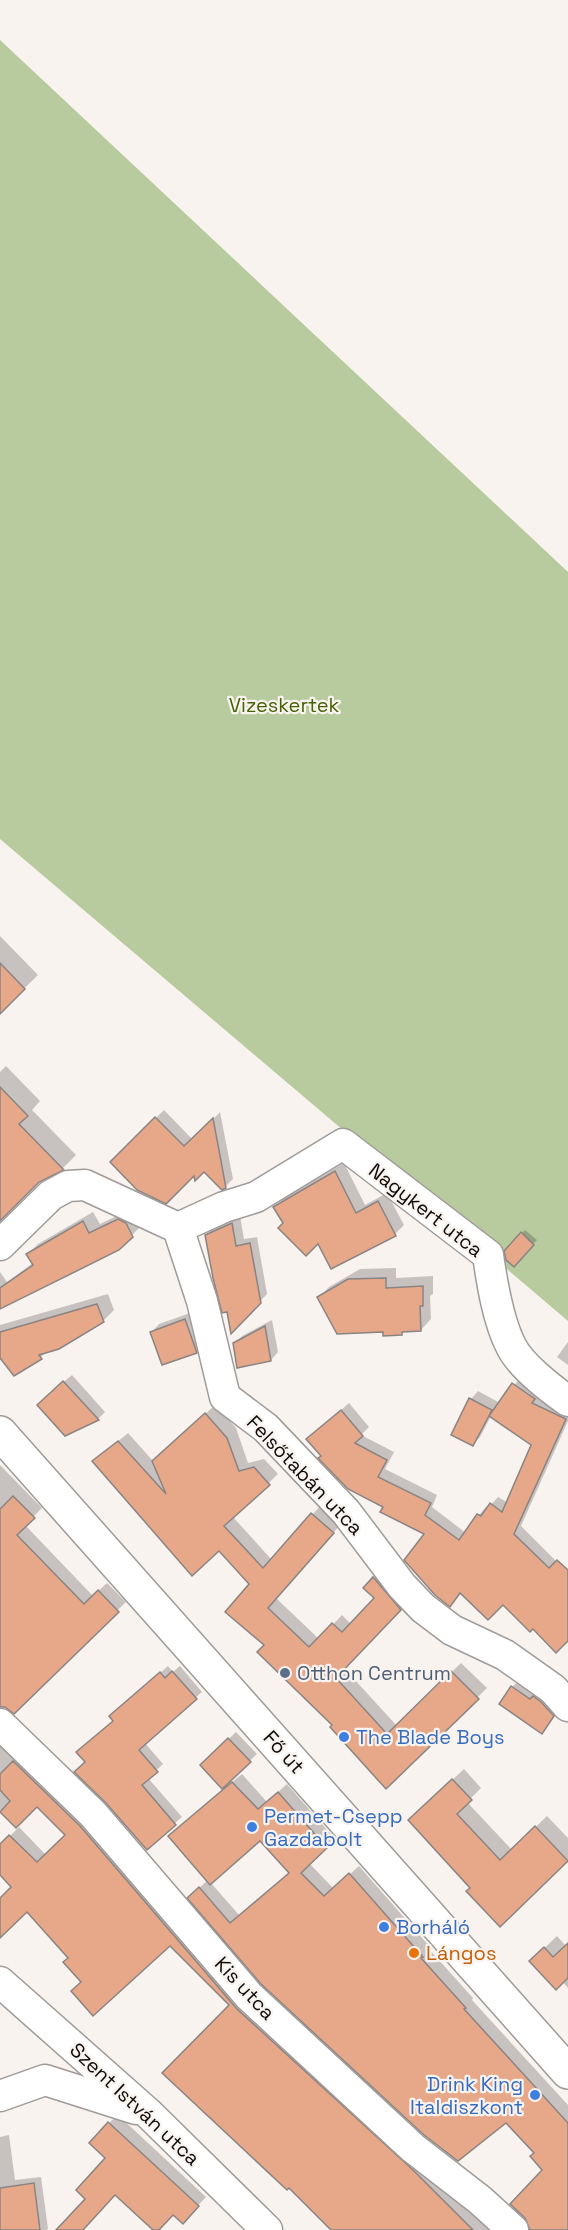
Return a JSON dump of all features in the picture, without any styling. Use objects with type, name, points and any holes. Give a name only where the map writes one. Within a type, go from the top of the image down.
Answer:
[{"type":"main road","name":"Fő út","points":[[0,1433],[568,2072]]},
{"type":"street","name":"Nagykert utca","points":[[178,1228],[224,1207],[256,1197],[343,1144],[488,1255],[494,1295],[511,1347],[543,1383],[568,1401]]},
{"type":"street","points":[[0,1245],[51,1195],[68,1186],[85,1185],[178,1228]]},
{"type":"street","name":"Felsőtabán utca","points":[[178,1228],[202,1300],[225,1397],[266,1428],[346,1512],[402,1586],[423,1608],[452,1630],[505,1655],[553,1689],[568,1706]]},
{"type":"street","name":"Kis utca","points":[[0,1724],[93,1814],[249,1996],[413,2148],[480,2199],[513,2230]]},
{"type":"street","name":"Szent István utca","points":[[0,1982],[148,2113],[267,2230]]},
{"type":"street","points":[[0,2096],[45,2080],[148,2113]]},
{"type":"green space","name":"Vizeskertek","points":[[0,40],[568,572],[568,1321],[0,839]]},
{"type":"building","points":[[0,963],[25,989],[0,1014]]},
{"type":"building","points":[[0,1087],[28,1116],[19,1124],[64,1170],[39,1182],[0,1221]]},
{"type":"building","points":[[155,1117],[184,1146],[213,1118],[226,1188],[222,1190],[204,1172],[195,1181],[194,1176],[166,1204],[137,1190],[110,1162]]},
{"type":"building","points":[[335,1171],[356,1213],[378,1201],[396,1236],[331,1269],[318,1244],[306,1256],[278,1228],[283,1223],[273,1207]]},
{"type":"building","points":[[118,1219],[126,1223],[133,1237],[119,1250],[0,1309],[0,1288],[33,1265],[26,1254],[83,1221],[89,1233]]},
{"type":"building","points":[[232,1223],[236,1246],[250,1243],[261,1303],[231,1334],[227,1312],[222,1313],[205,1235]]},
{"type":"building","points":[[521,1232],[534,1245],[514,1267],[506,1260],[504,1251]]},
{"type":"building","points":[[386,1278],[386,1288],[423,1286],[423,1306],[420,1306],[421,1331],[383,1336],[383,1332],[337,1334],[317,1297],[348,1279]]},
{"type":"building","points":[[97,1304],[104,1322],[59,1349],[39,1355],[42,1359],[14,1376],[0,1358],[0,1332]]},
{"type":"building","points":[[185,1319],[197,1353],[162,1365],[150,1332]]},
{"type":"building","points":[[265,1326],[271,1361],[237,1368],[233,1343]]},
{"type":"building","points":[[63,1381],[99,1420],[65,1436],[37,1405]]},
{"type":"building","points":[[512,1383],[535,1399],[532,1403],[566,1419],[514,1534],[549,1568],[557,1560],[568,1570],[568,1641],[556,1653],[533,1629],[530,1632],[503,1605],[488,1620],[460,1593],[450,1607],[435,1595],[404,1560],[424,1534],[380,1512],[383,1507],[348,1489],[318,1458],[321,1456],[306,1439],[341,1410],[363,1436],[355,1443],[387,1460],[378,1477],[431,1503],[425,1515],[459,1540],[477,1514],[481,1516],[490,1503],[502,1512],[531,1445],[489,1416]]},
{"type":"building","points":[[469,1398],[492,1410],[473,1446],[451,1435]]},
{"type":"building","points":[[205,1413],[227,1438],[239,1471],[254,1467],[270,1485],[224,1526],[263,1568],[311,1513],[334,1533],[268,1608],[309,1647],[332,1623],[342,1632],[374,1598],[363,1588],[373,1577],[401,1610],[336,1678],[387,1734],[451,1671],[479,1699],[386,1789],[330,1727],[332,1725],[257,1652],[264,1645],[225,1612],[249,1584],[219,1551],[192,1576],[92,1461],[118,1441],[166,1494],[152,1461]]},
{"type":"building","points":[[13,1496],[35,1518],[17,1535],[84,1604],[98,1590],[119,1612],[14,1714],[5,1707],[0,1707],[0,1509]]},
{"type":"building","points":[[172,1671],[197,1699],[139,1750],[158,1772],[142,1785],[176,1825],[147,1850],[106,1803],[74,1772],[85,1762],[76,1752],[113,1721],[109,1716],[160,1672],[165,1678]]},
{"type":"building","points":[[511,1686],[530,1699],[533,1696],[554,1716],[542,1734],[499,1704]]},
{"type":"building","points":[[228,1738],[251,1762],[222,1789],[200,1765]]},
{"type":"building","points":[[13,1761],[80,1826],[237,2009],[412,2169],[473,2230],[331,2230],[289,2188],[287,2190],[162,2073],[229,2005],[170,1946],[93,2016],[71,1991],[81,1982],[63,1962],[68,1958],[27,1912],[0,1938],[0,1898],[11,1887],[0,1875],[0,1844],[9,1835],[37,1862],[65,1835],[37,1807],[16,1828],[0,1812],[10,1801],[0,1790],[0,1774]]},
{"type":"building","points":[[452,1779],[472,1800],[457,1814],[500,1860],[535,1826],[568,1861],[500,1927],[466,1891],[470,1888],[408,1820]]},
{"type":"building","points":[[232,1782],[258,1809],[278,1792],[327,1848],[301,1873],[324,1896],[349,1873],[423,1957],[421,1958],[466,2008],[464,2009],[568,2123],[568,2230],[530,2230],[525,2218],[510,2204],[542,2170],[530,2156],[534,2153],[506,2123],[458,2161],[424,2135],[261,1984],[187,1898],[199,1887],[230,1923],[289,1873],[260,1841],[210,1885],[168,1836]]},
{"type":"building","points":[[568,1943],[568,1978],[556,1990],[529,1961],[544,1947],[553,1957]]},
{"type":"building","points":[[108,2122],[199,2206],[183,2224],[173,2215],[159,2230],[153,2230],[115,2195],[83,2230],[56,2230],[85,2199],[76,2190],[105,2158],[89,2143]]},
{"type":"building","points":[[34,2183],[40,2230],[0,2230],[0,2188]]},
{"type":"place","name":"Otthon Centrum","points":[[285,1673]]},
{"type":"place","name":"The Blade Boys","points":[[344,1737]]},
{"type":"place","name":"Permet-Csepp Gazdabolt","points":[[252,1827]]},
{"type":"place","name":"Borháló","points":[[384,1927]]},
{"type":"place","name":"Lángos","points":[[414,1953]]},
{"type":"place","name":"Drink King Italdiszkont","points":[[535,2095]]}]
